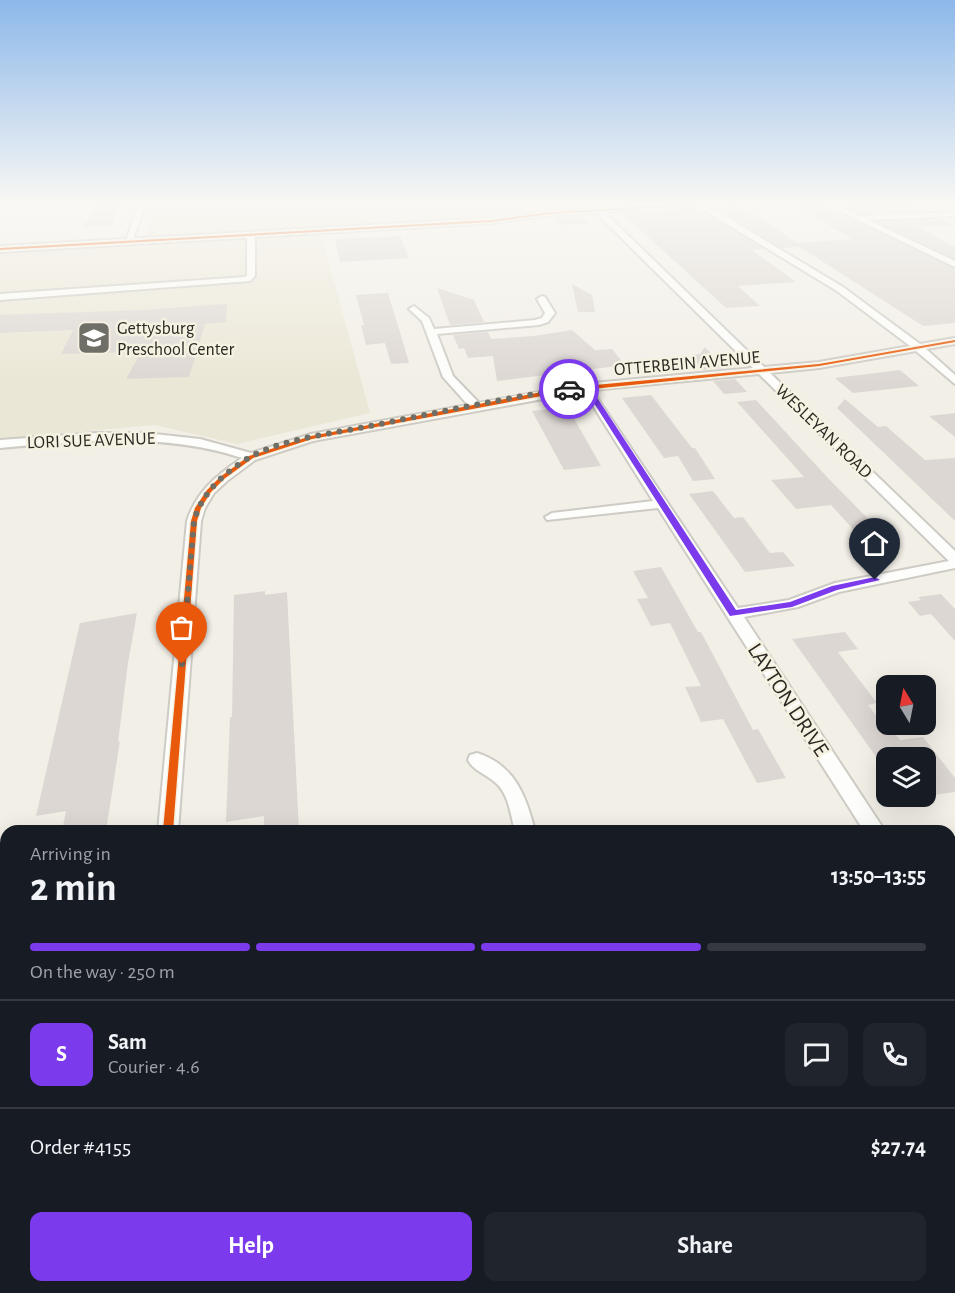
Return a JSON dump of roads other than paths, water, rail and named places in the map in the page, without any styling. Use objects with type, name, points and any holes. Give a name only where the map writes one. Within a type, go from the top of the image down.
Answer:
[{"type":"street","points":[[0,297],[247,279],[251,276],[251,263]]},
{"type":"street","name":"WESLEYAN ROAD","points":[[653,263],[955,559]]},
{"type":"street","points":[[796,263],[839,288],[920,348],[955,381]]},
{"type":"street","points":[[431,332],[536,323],[545,320],[550,314],[542,300]]},
{"type":"street","points":[[414,309],[424,316],[448,377],[475,405]]},
{"type":"street","name":"OTTERBEIN AVENUE","points":[[169,825],[194,521],[198,508],[209,491],[222,478],[251,457],[311,438],[475,405],[583,387],[763,371],[955,341]]},
{"type":"street","name":"LAYTON DRIVE","points":[[583,387],[594,399],[871,825]]},
{"type":"street","name":"LORI SUE AVENUE","points":[[0,444],[101,436],[153,436],[195,441],[251,457]]},
{"type":"street","points":[[552,517],[662,504]]},
{"type":"street","points":[[733,614],[792,604],[835,588],[955,564]]},
{"type":"street","points":[[477,760],[506,780],[518,804],[523,825]]},
{"type":"place","name":"Gettysburg Preschool Center","points":[[94,338]]}]
